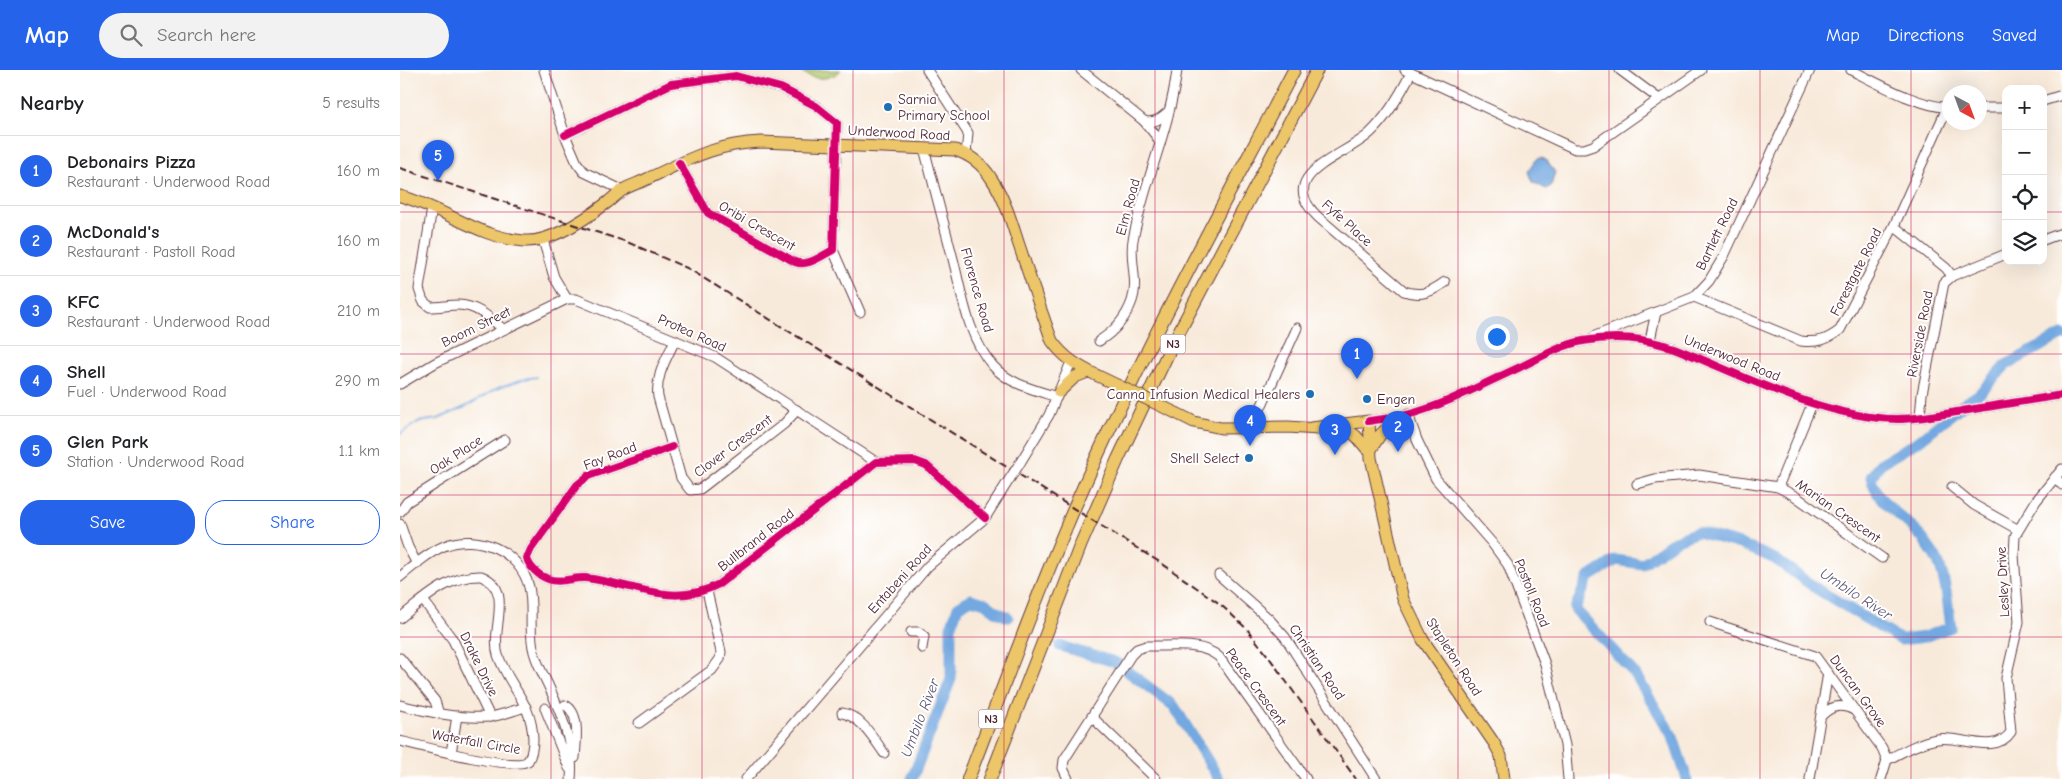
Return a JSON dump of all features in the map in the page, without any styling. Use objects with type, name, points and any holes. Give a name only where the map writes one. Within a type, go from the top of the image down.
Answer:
[{"type":"highway","name":"N3","points":[[968,779],[1029,619],[1101,448],[1152,339],[1294,70]]},
{"type":"highway","name":"N3","points":[[990,779],[1081,544],[1118,459],[1170,349],[1318,70]]},
{"type":"main road","name":"Underwood Road","points":[[400,196],[494,235],[524,241],[543,240],[595,211],[622,190],[714,149],[746,143],[955,150],[966,154],[984,169],[997,187],[1008,212],[1052,341],[1062,355],[1071,362],[1092,374],[1210,427],[1346,429],[1365,424]]},
{"type":"main road","points":[[1058,395],[1075,377],[1092,374]]},
{"type":"main road","points":[[1346,429],[1356,436],[1370,453],[1380,435],[1393,422]]},
{"type":"main road","name":"Underwood Road","points":[[1311,428],[1365,424]]},
{"type":"main road","name":"Stapleton Road","points":[[1365,424],[1403,599],[1423,640],[1494,743],[1501,756],[1504,779]]},
{"type":"street","points":[[544,70],[573,156],[584,172],[622,190]]},
{"type":"street","points":[[927,70],[968,133],[966,154]]},
{"type":"street","points":[[1081,70],[1144,121],[1157,137],[1160,144]]},
{"type":"street","name":"Elm Road","points":[[1099,341],[1108,336],[1124,319],[1133,300],[1135,288],[1132,242],[1173,98],[1176,70]]},
{"type":"street","points":[[1620,70],[1659,99]]},
{"type":"street","points":[[1408,72],[1575,149],[1584,149],[1593,146],[1701,70]]},
{"type":"street","name":"Bartlett Road","points":[[1582,341],[1694,296],[1709,282],[1724,256],[1810,70]]},
{"type":"street","points":[[1851,70],[1920,102],[1942,107]]},
{"type":"street","name":"Fyfe Place","points":[[1408,72],[1382,120],[1356,145],[1312,171],[1303,186],[1302,196],[1306,205],[1318,217],[1404,291],[1412,294],[1426,293],[1444,282]]},
{"type":"street","points":[[565,135],[671,84],[736,73],[781,88],[816,106],[837,123],[833,250],[860,312]]},
{"type":"street","points":[[2047,101],[2062,95]]},
{"type":"street","points":[[1987,108],[2002,108]]},
{"type":"street","points":[[1144,121],[1157,120],[1169,111]]},
{"type":"street","name":"Forestgate Road","points":[[1694,296],[1801,341],[1815,343],[1829,338],[1840,330],[1846,322],[1894,226],[1942,121]]},
{"type":"street","name":"Florence Road","points":[[924,148],[965,303],[979,344],[992,365],[1002,375],[1022,385],[1058,395]]},
{"type":"street","name":"Oribi Crescent","points":[[679,163],[708,213],[786,258],[800,264],[805,264],[833,250]]},
{"type":"street","points":[[432,208],[419,289],[423,301],[430,306],[461,305],[471,307],[481,311],[503,329]]},
{"type":"street","points":[[1894,226],[1946,268],[1952,276],[2002,256]]},
{"type":"street","points":[[2047,239],[2062,233]]},
{"type":"street","points":[[543,240],[554,277],[567,299]]},
{"type":"street","name":"Riverside Road","points":[[1920,417],[1922,394],[1942,287],[1952,276]]},
{"type":"street","name":"Boom Street","points":[[400,384],[435,363],[567,299]]},
{"type":"street","name":"Protea Road","points":[[567,299],[581,300],[716,357],[876,462]]},
{"type":"street","points":[[1650,340],[1656,312]]},
{"type":"street","points":[[1252,427],[1297,328]]},
{"type":"street","name":"Underwood Road","points":[[1365,424],[1393,422],[1406,415],[1457,396],[1563,347],[1582,341],[1630,337],[1650,340],[1674,348],[1812,404],[1878,418],[1898,419],[1946,414],[2062,395]]},
{"type":"street","name":"Clover Crescent","points":[[675,340],[658,378],[657,387],[658,397],[683,482],[690,490],[700,490],[784,424],[797,410]]},
{"type":"street","name":"Entabeni Road","points":[[746,779],[928,566],[985,518],[1042,427],[1058,395],[1071,362]]},
{"type":"street","name":"Marian Crescent","points":[[1778,487],[1812,404]]},
{"type":"street","name":"Underwood Road","points":[[1365,424],[1406,415]]},
{"type":"street","name":"Pastoll Road","points":[[1406,415],[1432,473],[1492,543],[1508,565],[1545,664],[1565,745],[1568,779]]},
{"type":"street","name":"Oak Place","points":[[400,512],[407,502],[505,440]]},
{"type":"street","name":"Fay Road","points":[[531,549],[582,480],[596,471],[672,447]]},
{"type":"street","points":[[876,462],[915,461],[926,465],[985,518]]},
{"type":"street","name":"Bullbrand Road","points":[[531,549],[527,558],[531,566],[545,578],[551,580],[585,578],[661,595],[707,591],[733,574],[876,462]]},
{"type":"street","name":"Lesley Drive","points":[[1886,760],[1934,740],[1948,738],[1990,744],[2000,743],[2011,732],[2006,678],[2019,622],[2014,536],[2017,529],[2062,469]]},
{"type":"street","name":"Marian Crescent","points":[[1637,484],[1664,478],[1700,475],[1778,487],[1795,496],[1882,558]]},
{"type":"street","points":[[2055,477],[2062,485]]},
{"type":"street","points":[[1952,487],[1974,505],[2017,529]]},
{"type":"street","points":[[400,524],[408,547],[417,564]]},
{"type":"street","points":[[400,577],[442,547],[466,541],[492,545],[502,550],[518,565],[529,587],[534,653],[566,729],[571,755],[572,776]]},
{"type":"street","name":"Christian Road","points":[[1219,575],[1269,619],[1285,637],[1376,779]]},
{"type":"street","name":"Waterfall Circle","points":[[400,618],[444,585],[461,578],[481,576],[493,583],[500,600],[496,638],[498,654],[528,710],[533,746],[531,756],[525,764],[451,753],[400,741]]},
{"type":"street","points":[[639,724],[712,670],[720,659],[720,643],[707,591]]},
{"type":"street","name":"Drake Drive","points":[[423,600],[453,640],[490,717]]},
{"type":"street","name":"Duncan Grove","points":[[1710,622],[1810,653],[1821,662],[1857,712],[1882,748],[1886,760]]},
{"type":"street","points":[[911,632],[918,632],[924,636],[925,641],[922,648]]},
{"type":"street","name":"Peace Crescent","points":[[1068,779],[1064,775],[1064,760],[1131,655],[1137,649],[1146,646],[1202,648],[1214,652],[1220,657],[1306,779]]},
{"type":"street","points":[[400,658],[435,701],[439,714]]},
{"type":"street","points":[[1810,779],[1828,673]]},
{"type":"street","points":[[400,705],[439,714],[490,717],[548,708],[561,752],[572,776]]},
{"type":"street","points":[[565,705],[573,713],[575,723],[576,746],[572,776]]},
{"type":"street","points":[[1822,716],[1833,707],[1838,706],[1845,706],[1857,712]]},
{"type":"street","points":[[842,713],[848,714],[859,722],[884,753]]},
{"type":"street","points":[[451,753],[457,716]]},
{"type":"street","points":[[1092,717],[1156,779]]},
{"type":"street","points":[[1881,779],[1886,760]]},
{"type":"green space","points":[[800,70],[841,70],[837,74],[826,78],[815,78]]},
{"type":"water","points":[[1540,158],[1545,159],[1555,172],[1551,186],[1546,189],[1533,182],[1529,172],[1535,161]]},
{"type":"waterway","name":"Umbilo River","points":[[1687,779],[1673,737],[1635,674],[1575,609],[1588,578],[1616,560],[1642,564],[1675,541],[1697,532],[1740,544],[1775,559],[1817,589],[1901,640],[1924,637],[1951,627],[1944,582],[1936,558],[1912,526],[1883,501],[1871,477],[1880,464],[1920,440],[1979,394],[2006,365],[2062,335]]},
{"type":"waterway","points":[[400,434],[418,422],[438,419],[465,407],[498,388],[523,379],[537,377]]},
{"type":"waterway","name":"Umbilo River","points":[[912,779],[951,679],[951,627],[958,607],[971,599],[985,603],[1008,617]]},
{"type":"waterway","name":"Umbilo River","points":[[1060,646],[1115,662],[1174,706],[1219,779]]},
{"type":"railway","points":[[400,168],[627,242],[689,269],[1161,563],[1220,604],[1247,629],[1356,779]]},
{"type":"cycle path","points":[[565,135],[671,84],[736,76],[781,88],[816,106],[837,123],[833,250],[810,262],[795,262],[708,213],[679,163]]},
{"type":"cycle path","points":[[1369,421],[1421,411],[1463,394],[1566,346],[1583,341],[1607,338],[1629,338],[1674,348],[1783,393],[1840,411],[1869,417],[1897,419],[1924,417],[2062,395]]},
{"type":"cycle path","points":[[672,447],[588,476],[577,485],[531,549],[527,558],[532,568],[541,576],[553,580],[562,581],[585,578],[669,594],[702,591],[719,584],[876,462],[915,461],[926,465],[985,518]]},
{"type":"place","name":"Sarnia Primary School","points":[[888,107]]},
{"type":"place","name":"Glen Park","points":[[438,181]]},
{"type":"place","name":"Debonairs Pizza","points":[[1357,379]]},
{"type":"place","name":"Canna Infusion Medical Healers","points":[[1310,394]]},
{"type":"place","name":"Engen","points":[[1367,399]]},
{"type":"place","name":"Shell","points":[[1250,446]]},
{"type":"place","name":"McDonald's","points":[[1398,452]]},
{"type":"place","name":"KFC","points":[[1335,455]]},
{"type":"place","name":"Shell Select","points":[[1249,458]]}]
